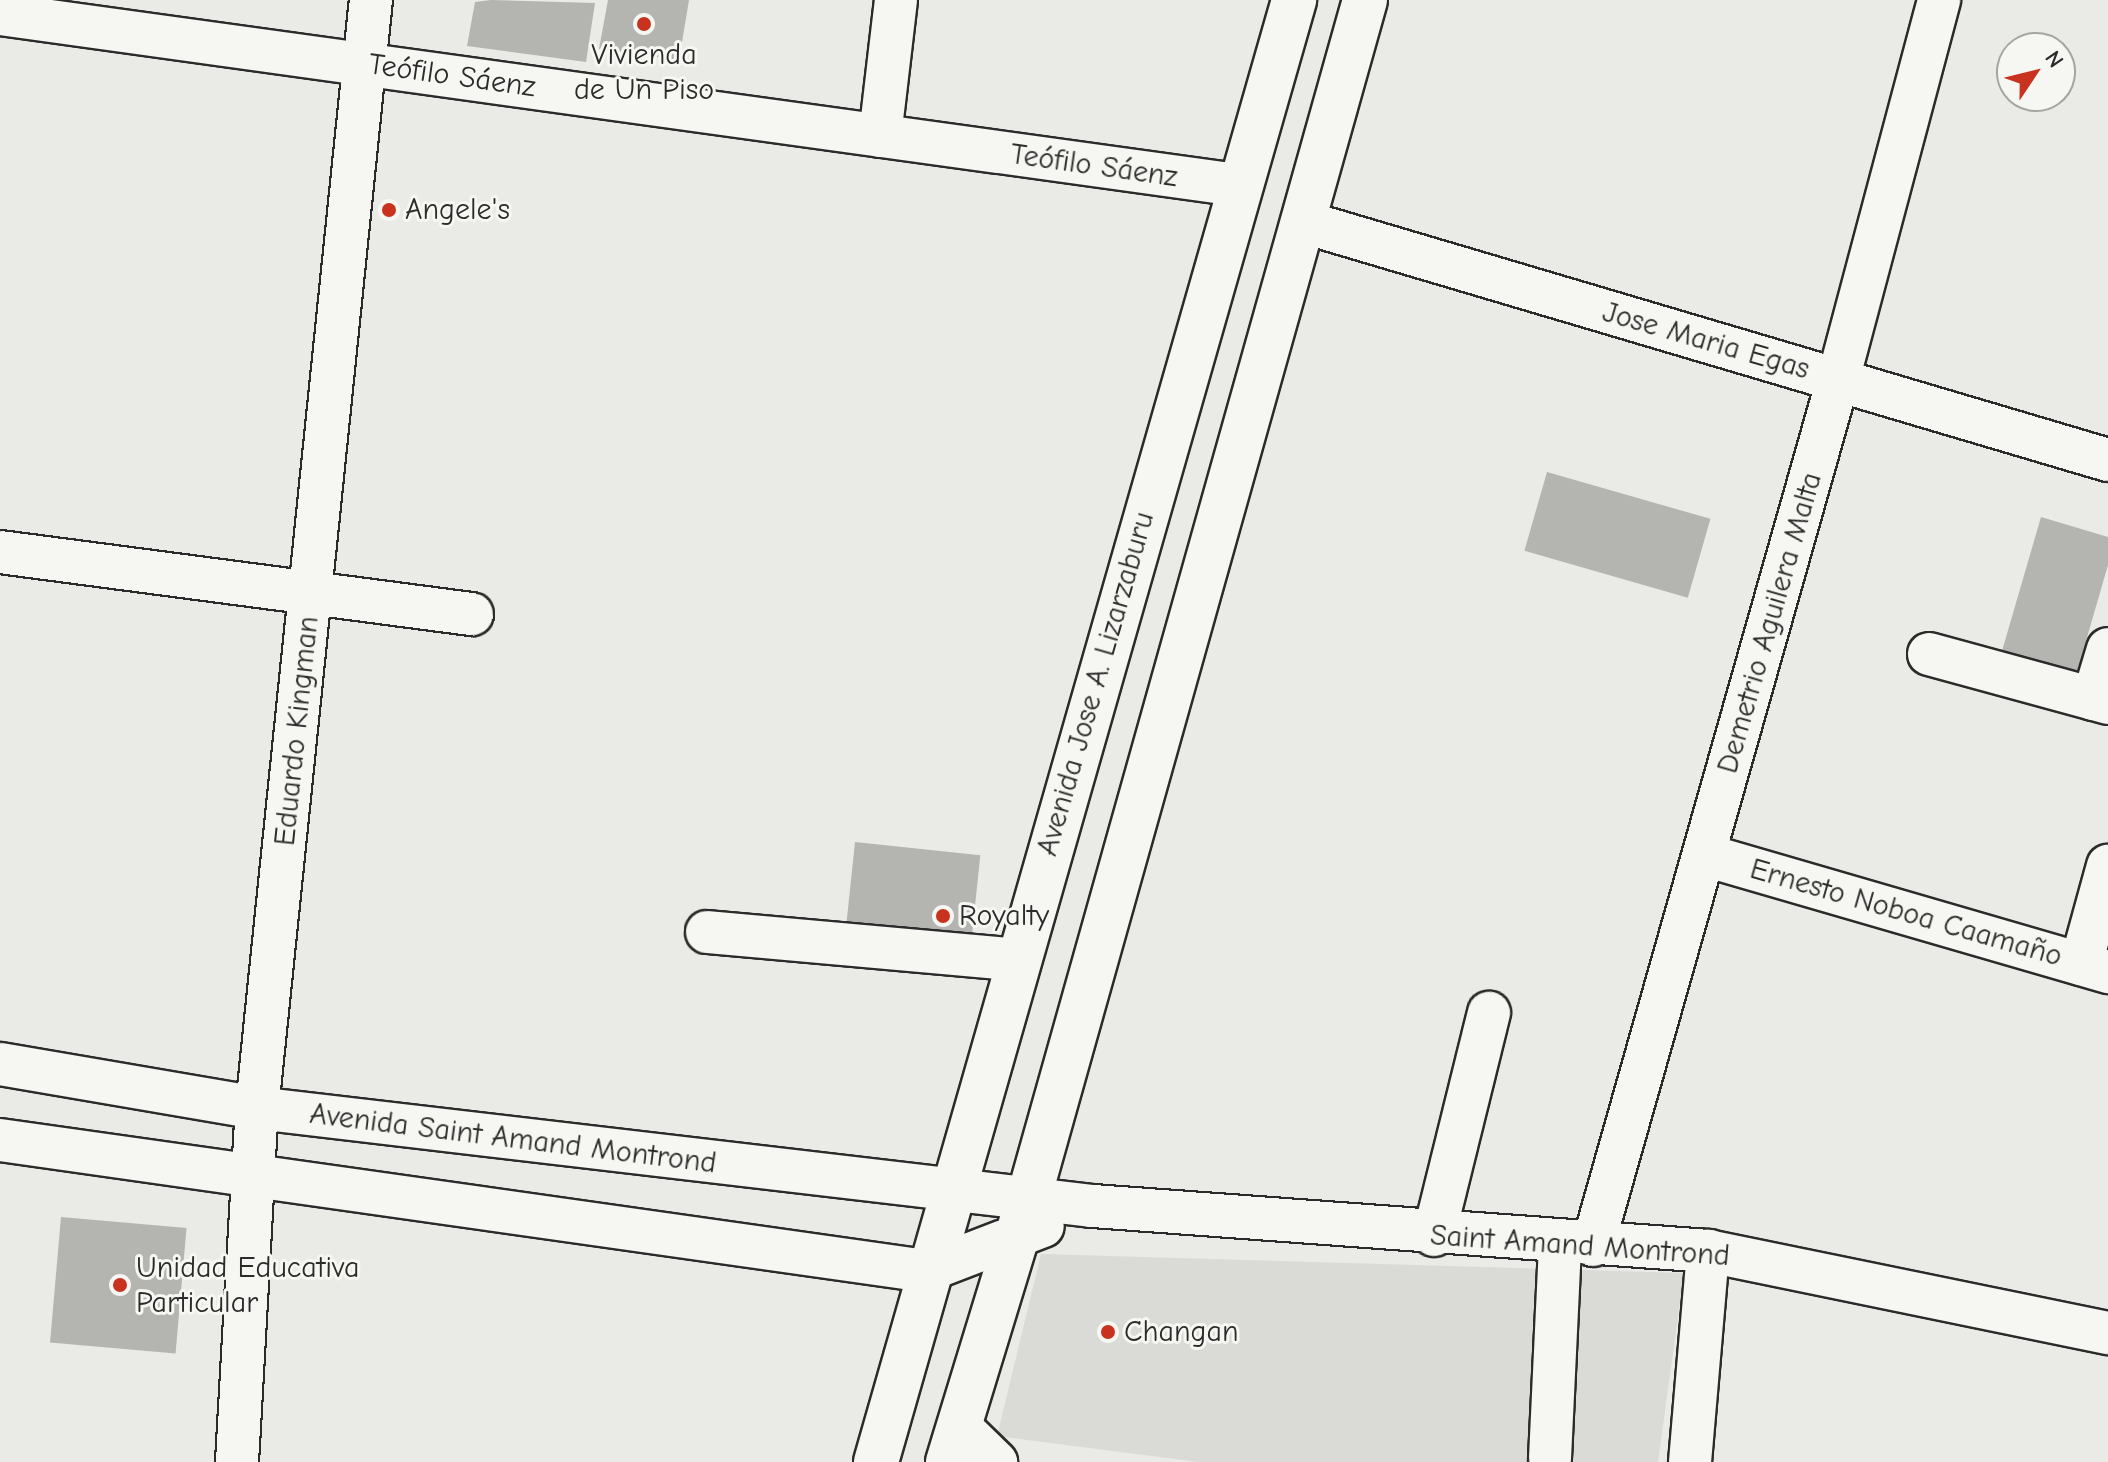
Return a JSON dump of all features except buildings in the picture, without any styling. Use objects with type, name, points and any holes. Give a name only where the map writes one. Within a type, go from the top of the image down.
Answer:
[{"type":"main road","name":"Avenida Jose A. Lizarzaburu","points":[[876,1462],[926,1271],[953,1190],[1237,185],[1294,0]]},
{"type":"main road","points":[[953,1444],[1022,1217],[1365,0]]},
{"type":"street","name":"Eduardo Kingman","points":[[237,1462],[257,1108],[371,0]]},
{"type":"street","points":[[880,136],[896,0]]},
{"type":"street","name":"Demetrio Aguilera Malta","points":[[1550,1458],[1576,1245],[1705,855],[1838,380],[1939,0]]},
{"type":"street","name":"Teófilo Sáenz","points":[[0,14],[1237,185]]},
{"type":"street","name":"Jose Maria Egas","points":[[1304,222],[2108,460]]},
{"type":"street","points":[[0,552],[472,614]]},
{"type":"street","points":[[1929,654],[2101,701],[2108,649]]},
{"type":"street","name":"Ernesto Noboa Caamaño","points":[[1705,855],[2094,968]]},
{"type":"street","points":[[2094,968],[2108,866]]},
{"type":"street","points":[[707,932],[1018,960]]},
{"type":"street","points":[[1434,1235],[1489,1013]]},
{"type":"street","name":"Avenida Saint Amand Montrond","points":[[0,1064],[257,1108],[953,1190],[1022,1217]]},
{"type":"street","points":[[0,1140],[926,1271],[1022,1217]]},
{"type":"street","name":"Saint Amand Montrond","points":[[1022,1217],[1093,1206],[1434,1235],[1708,1251],[2108,1333]]},
{"type":"street","points":[[1690,1462],[1708,1251]]},
{"type":"street","points":[[953,1444],[996,1462]]},
{"type":"shaded area","name":"Changan","points":[[1041,1254],[1684,1273],[1658,1462],[1198,1462],[997,1436]]},
{"type":"place","name":"Vivienda de Un Piso","points":[[644,24]]},
{"type":"place","name":"Angele's","points":[[389,210]]},
{"type":"place","name":"Royalty","points":[[943,916]]},
{"type":"place","name":"Unidad Educativa Particular","points":[[120,1285]]},
{"type":"place","name":"Changan","points":[[1108,1332]]}]
